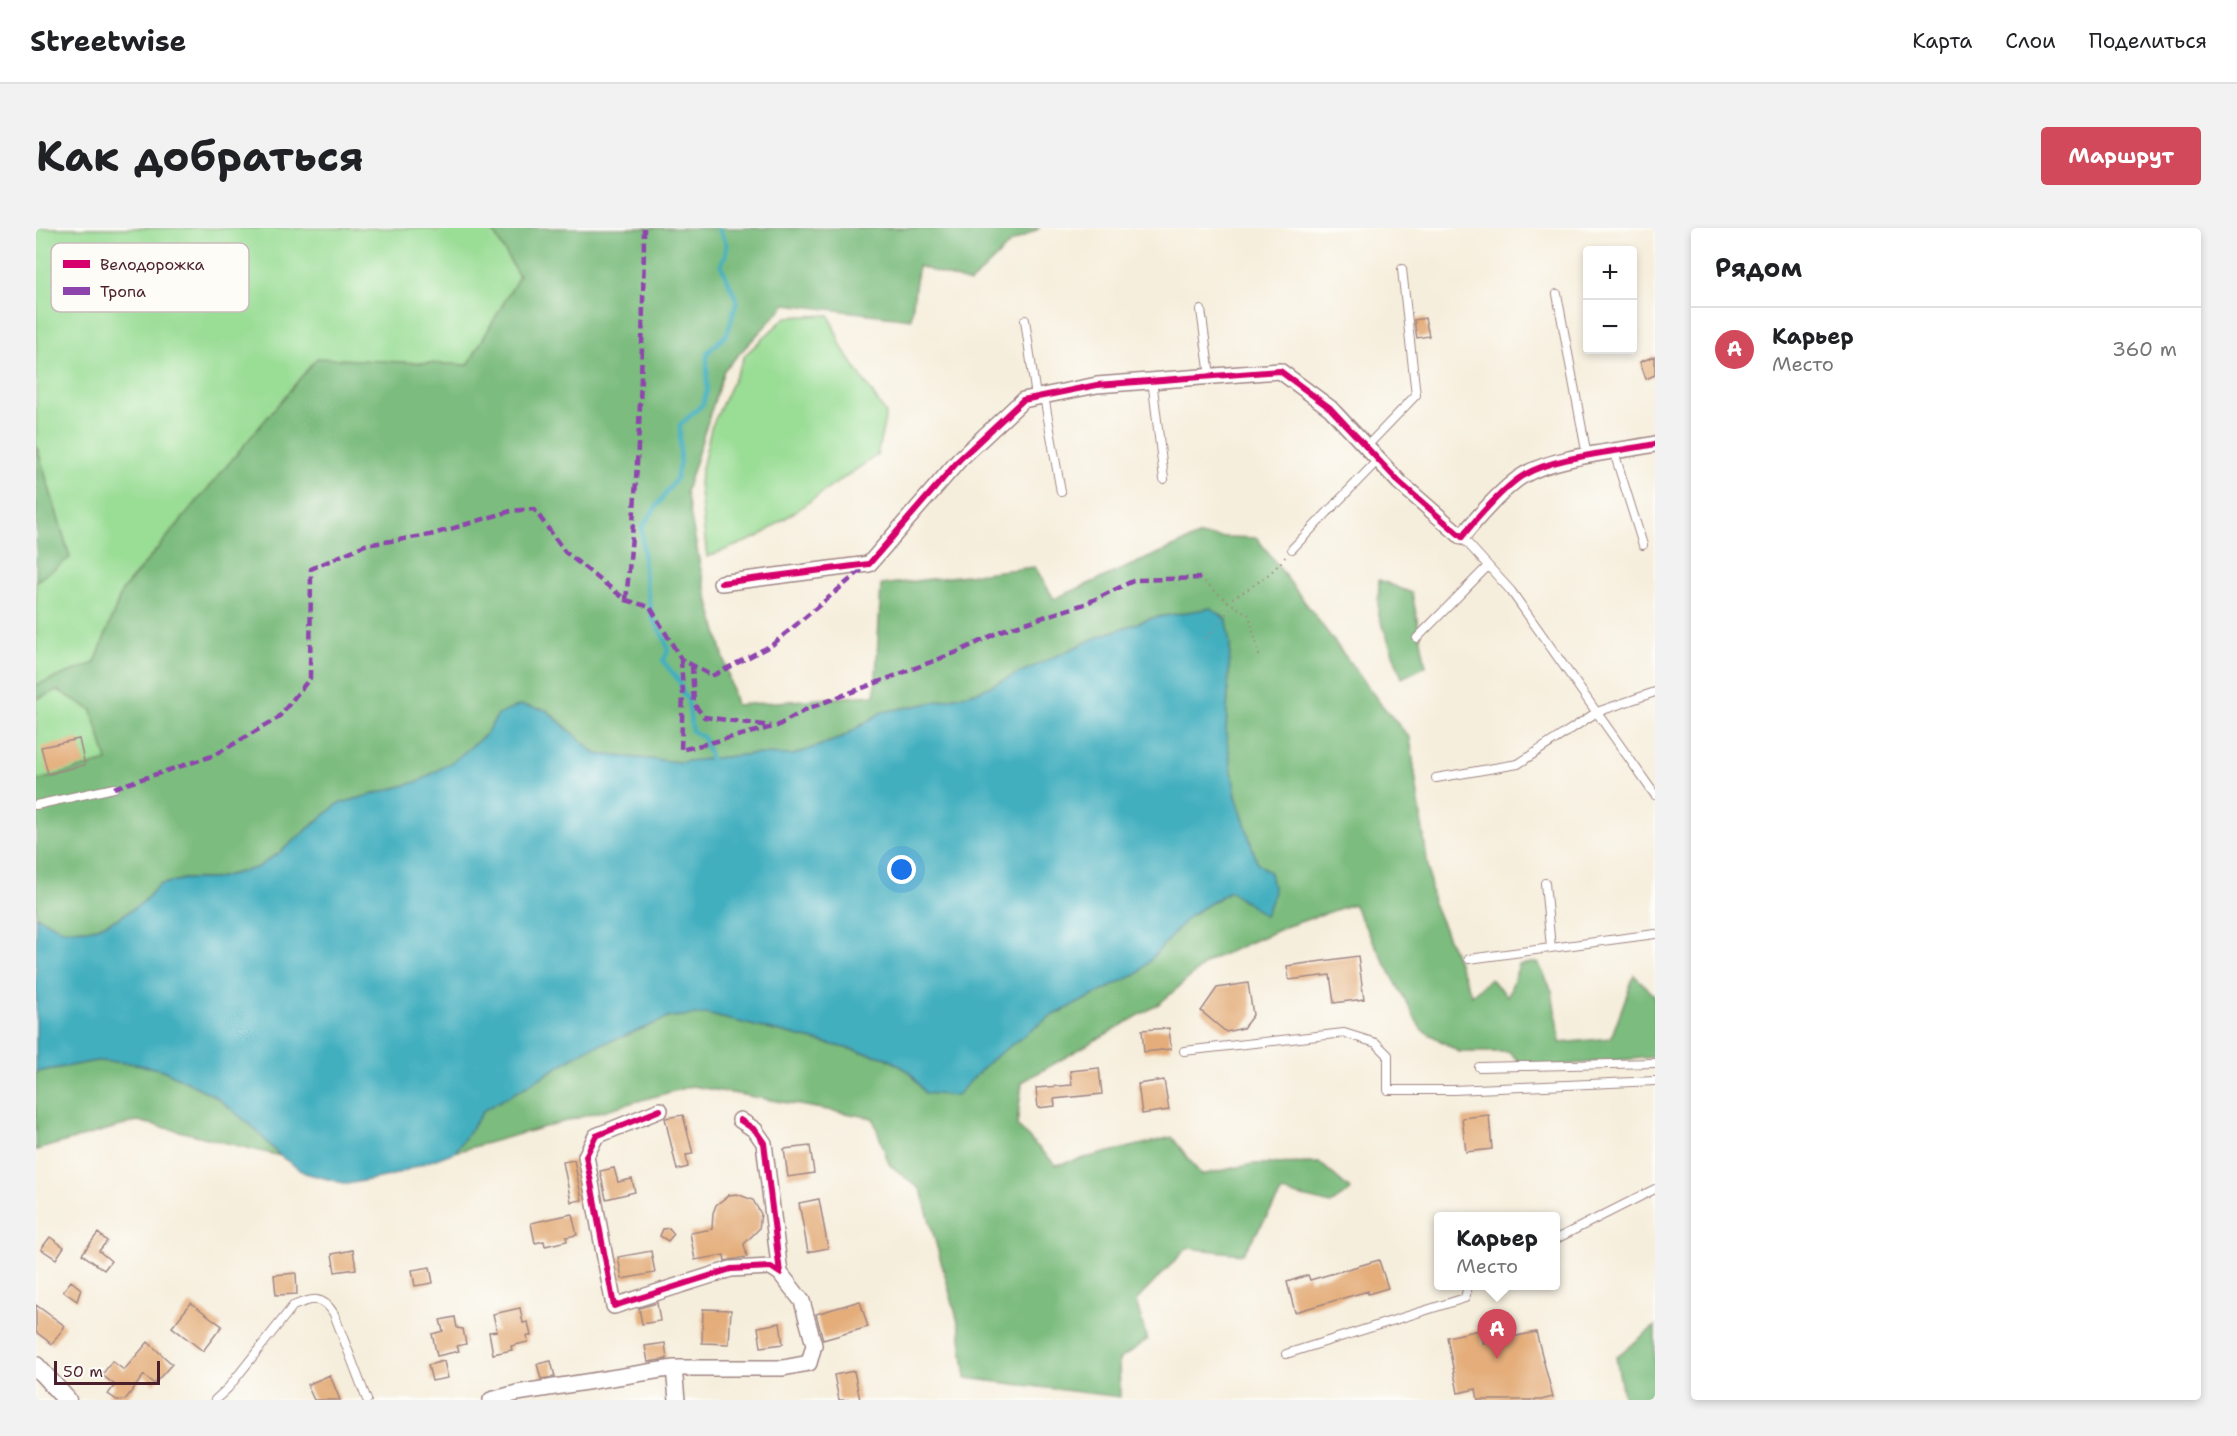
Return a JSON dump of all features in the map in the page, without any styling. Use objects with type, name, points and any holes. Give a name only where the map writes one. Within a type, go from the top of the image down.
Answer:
[{"type":"street","points":[[721,583],[869,564],[960,459],[1023,400],[1097,385],[1280,371],[1330,408],[1399,482],[1462,537],[1477,519],[1522,476],[1545,465],[1655,444]]},
{"type":"street","points":[[491,1400],[517,1393],[674,1368],[783,1368],[809,1363],[814,1345],[802,1301],[780,1273],[771,1267],[731,1269],[614,1306],[586,1156],[596,1136],[660,1110]]},
{"type":"street","points":[[740,1120],[754,1130],[764,1143],[780,1273]]},
{"type":"street","points":[[36,1366],[68,1400]]},
{"type":"street","points":[[674,1368],[677,1400]]},
{"type":"lane","points":[[1367,446],[1416,395],[1402,269]]},
{"type":"lane","points":[[1557,294],[1587,457]]},
{"type":"lane","points":[[1200,310],[1210,376]]},
{"type":"lane","points":[[1025,320],[1061,492]]},
{"type":"lane","points":[[1152,380],[1164,478]]},
{"type":"lane","points":[[1614,452],[1643,545]]},
{"type":"lane","points":[[1292,549],[1379,459]]},
{"type":"lane","points":[[1462,537],[1511,591],[1655,795]]},
{"type":"lane","points":[[1418,638],[1487,567]]},
{"type":"lane","points":[[1436,778],[1518,764],[1596,712],[1655,692]]},
{"type":"lane","points":[[36,805],[114,788]]},
{"type":"lane","points":[[1545,883],[1551,948]]},
{"type":"lane","points":[[1469,959],[1655,934]]},
{"type":"lane","points":[[1184,1051],[1344,1033],[1376,1043],[1388,1055],[1388,1090],[1453,1090],[1655,1081]]},
{"type":"lane","points":[[1479,1067],[1655,1063]]},
{"type":"lane","points":[[1560,1237],[1655,1190]]},
{"type":"lane","points":[[1286,1354],[1465,1298],[1467,1290]]},
{"type":"lane","points":[[215,1400],[228,1388],[293,1306],[318,1299],[329,1304],[334,1314],[367,1400]]},
{"type":"path","points":[[1227,601],[1250,588],[1278,567],[1292,549]]},
{"type":"path","points":[[1200,578],[1227,601],[1249,615],[1260,658]]},
{"type":"path","points":[[1207,638],[1233,605]]},
{"type":"green space","points":[[36,228],[432,228],[436,231],[444,228],[491,228],[519,276],[468,365],[317,359],[122,591],[95,663],[36,685],[36,581],[70,557],[36,444]]},
{"type":"green space","points":[[491,228],[1040,228],[1011,243],[970,283],[918,266],[911,319],[786,304],[724,370],[686,491],[701,571],[736,705],[875,695],[881,585],[1035,567],[1054,599],[1198,536],[1257,538],[1380,703],[1410,738],[1433,903],[1472,995],[1490,979],[1508,996],[1519,965],[1538,962],[1552,991],[1560,1043],[1611,1038],[1634,975],[1655,996],[1655,1057],[1526,1068],[1509,1052],[1459,1052],[1421,1029],[1353,904],[1285,927],[1210,960],[1159,1004],[1022,1082],[1017,1126],[1056,1165],[1172,1137],[1201,1175],[1253,1164],[1320,1163],[1351,1190],[1331,1204],[1282,1192],[1243,1254],[1187,1248],[1136,1301],[1147,1340],[1119,1360],[1120,1397],[966,1378],[960,1329],[921,1190],[889,1164],[873,1118],[692,1086],[455,1152],[483,1110],[587,1049],[670,1017],[706,1014],[887,1058],[910,1072],[925,1093],[956,1095],[991,1060],[1048,1018],[1139,973],[1188,917],[1230,891],[1265,915],[1270,873],[1257,862],[1236,796],[1226,734],[1230,648],[1211,608],[1152,618],[1100,636],[980,691],[882,712],[841,738],[793,755],[752,754],[680,762],[596,754],[547,710],[498,715],[485,735],[455,760],[420,781],[338,804],[280,852],[256,868],[213,879],[184,879],[159,885],[142,903],[119,918],[93,929],[63,930],[36,916],[36,781],[107,761],[92,710],[58,690],[36,699],[36,685],[95,663],[122,591],[317,358],[468,365],[519,276]]},
{"type":"green space","points":[[829,315],[842,348],[886,414],[877,455],[758,537],[707,557],[699,482],[711,428],[745,355],[786,317]]},
{"type":"green space","points":[[36,444],[70,558],[36,581]]},
{"type":"green space","points":[[1379,580],[1412,593],[1426,666],[1402,678],[1378,613]]},
{"type":"green space","points":[[58,690],[92,710],[108,762],[36,781],[36,699]]},
{"type":"green space","points":[[96,1061],[131,1063],[163,1070],[215,1096],[253,1127],[280,1156],[138,1121],[36,1150],[36,1072]]},
{"type":"green space","points":[[1655,1326],[1655,1400],[1624,1400],[1616,1357]]},
{"type":"water","points":[[1211,608],[1227,620],[1230,647],[1226,734],[1236,796],[1257,862],[1270,873],[1274,892],[1265,916],[1230,891],[1188,917],[1139,973],[1048,1018],[991,1060],[956,1096],[925,1093],[910,1072],[887,1058],[706,1014],[670,1017],[587,1049],[484,1110],[455,1152],[390,1176],[347,1184],[305,1173],[280,1156],[253,1127],[215,1096],[163,1070],[131,1063],[96,1061],[36,1072],[36,916],[63,930],[93,929],[119,918],[142,903],[159,885],[184,879],[213,879],[256,868],[280,852],[338,804],[420,781],[455,760],[485,735],[498,715],[520,705],[546,710],[596,754],[680,762],[752,754],[793,755],[841,738],[882,712],[980,691],[1100,636],[1152,618]]},
{"type":"building","points":[[1425,318],[1429,336],[1417,338],[1414,320]]},
{"type":"building","points":[[1655,356],[1655,375],[1646,379],[1640,362]]},
{"type":"building","points":[[79,739],[85,765],[48,774],[41,747]]},
{"type":"building","points":[[1358,956],[1364,999],[1334,1003],[1330,975],[1289,980],[1287,966]]},
{"type":"building","points":[[1248,983],[1253,1015],[1243,1028],[1226,1032],[1201,1011],[1217,988]]},
{"type":"building","points":[[1169,1028],[1171,1049],[1144,1052],[1142,1030]]},
{"type":"building","points":[[1099,1068],[1102,1094],[1054,1099],[1055,1106],[1038,1108],[1036,1088],[1072,1085],[1070,1071]]},
{"type":"building","points":[[1164,1080],[1169,1110],[1142,1114],[1138,1084]]},
{"type":"building","points":[[683,1115],[693,1154],[686,1155],[688,1167],[677,1170],[665,1118]]},
{"type":"building","points":[[1489,1115],[1492,1149],[1466,1152],[1462,1118]]},
{"type":"building","points":[[810,1146],[814,1173],[788,1177],[784,1149]]},
{"type":"building","points":[[574,1160],[582,1200],[571,1202],[563,1162]]},
{"type":"building","points":[[614,1168],[618,1182],[632,1179],[635,1192],[606,1199],[600,1171]]},
{"type":"building","points":[[737,1194],[753,1200],[761,1214],[759,1229],[744,1244],[747,1257],[725,1261],[724,1255],[695,1260],[690,1233],[712,1229],[716,1205],[729,1195]]},
{"type":"building","points":[[819,1199],[828,1248],[808,1252],[799,1203]]},
{"type":"building","points":[[572,1214],[577,1235],[566,1237],[567,1241],[545,1246],[544,1241],[535,1243],[531,1223]]},
{"type":"building","points":[[669,1228],[674,1234],[668,1241],[660,1236],[663,1229]]},
{"type":"building","points":[[98,1233],[107,1241],[99,1251],[111,1261],[104,1270],[82,1254]]},
{"type":"building","points":[[50,1237],[64,1247],[56,1259],[41,1249]]},
{"type":"building","points":[[353,1250],[356,1269],[335,1272],[332,1254]]},
{"type":"building","points":[[651,1251],[655,1273],[622,1279],[618,1257]]},
{"type":"building","points":[[1379,1260],[1388,1288],[1368,1294],[1368,1291],[1295,1312],[1287,1282],[1308,1275],[1310,1280]]},
{"type":"building","points":[[430,1267],[433,1283],[415,1286],[412,1270]]},
{"type":"building","points":[[296,1273],[297,1294],[276,1295],[274,1275]]},
{"type":"building","points":[[71,1281],[81,1289],[77,1301],[63,1291]]},
{"type":"building","points":[[860,1301],[868,1327],[823,1340],[816,1314]]},
{"type":"building","points":[[191,1303],[222,1326],[203,1351],[172,1327]]},
{"type":"building","points":[[657,1303],[660,1321],[642,1324],[639,1308]]},
{"type":"building","points":[[36,1305],[65,1326],[52,1344],[36,1332]]},
{"type":"building","points":[[520,1308],[523,1323],[528,1322],[531,1336],[527,1336],[528,1342],[511,1346],[512,1350],[493,1354],[489,1332],[497,1331],[493,1314]]},
{"type":"building","points":[[703,1309],[731,1310],[729,1344],[702,1343]]},
{"type":"building","points":[[455,1317],[457,1328],[463,1329],[466,1344],[457,1346],[459,1351],[437,1356],[432,1334],[443,1331],[440,1320]]},
{"type":"building","points":[[780,1323],[783,1344],[761,1347],[758,1327]]},
{"type":"building","points":[[1480,1330],[1483,1343],[1536,1332],[1553,1397],[1541,1400],[1478,1400],[1476,1389],[1458,1393],[1447,1337]]},
{"type":"building","points":[[148,1342],[172,1364],[154,1384],[144,1375],[125,1400],[117,1400],[108,1394],[115,1385],[102,1375],[112,1361],[124,1370]]},
{"type":"building","points":[[665,1343],[667,1359],[648,1362],[645,1346]]},
{"type":"building","points":[[444,1361],[448,1378],[432,1381],[428,1365]]},
{"type":"building","points":[[551,1361],[555,1377],[541,1379],[537,1364]]},
{"type":"building","points":[[854,1371],[860,1400],[839,1400],[834,1375]]},
{"type":"building","points":[[330,1375],[340,1400],[314,1400],[307,1385]]},
{"type":"waterway","points":[[711,759],[703,737],[692,731],[688,700],[680,682],[663,661],[668,651],[650,607],[644,571],[642,527],[676,479],[680,462],[680,425],[703,404],[707,390],[707,353],[727,334],[737,301],[721,265],[726,246],[718,228]]},
{"type":"marked path","points":[[626,600],[640,414],[644,228]]},
{"type":"marked path","points":[[114,788],[215,755],[278,718],[310,678],[311,569],[365,545],[430,535],[511,511],[534,509],[565,552],[626,600],[650,607],[681,659],[712,676],[772,645],[865,567]]},
{"type":"marked path","points":[[681,659],[683,693],[681,750],[777,726],[807,709],[960,651],[1003,630],[1085,604],[1135,580],[1200,578]]},
{"type":"marked path","points":[[692,665],[694,704],[704,717],[771,726]]},
{"type":"cycle path","points":[[721,583],[869,564],[960,459],[1023,400],[1097,385],[1280,371],[1330,408],[1399,482],[1462,537],[1500,495],[1524,475],[1569,459],[1655,444]]},
{"type":"cycle path","points":[[660,1110],[596,1136],[586,1156],[614,1306],[731,1269],[771,1267],[780,1273],[764,1143],[755,1130],[740,1120]]},
{"type":"place","name":"Карьер","points":[[1497,1359]]}]
